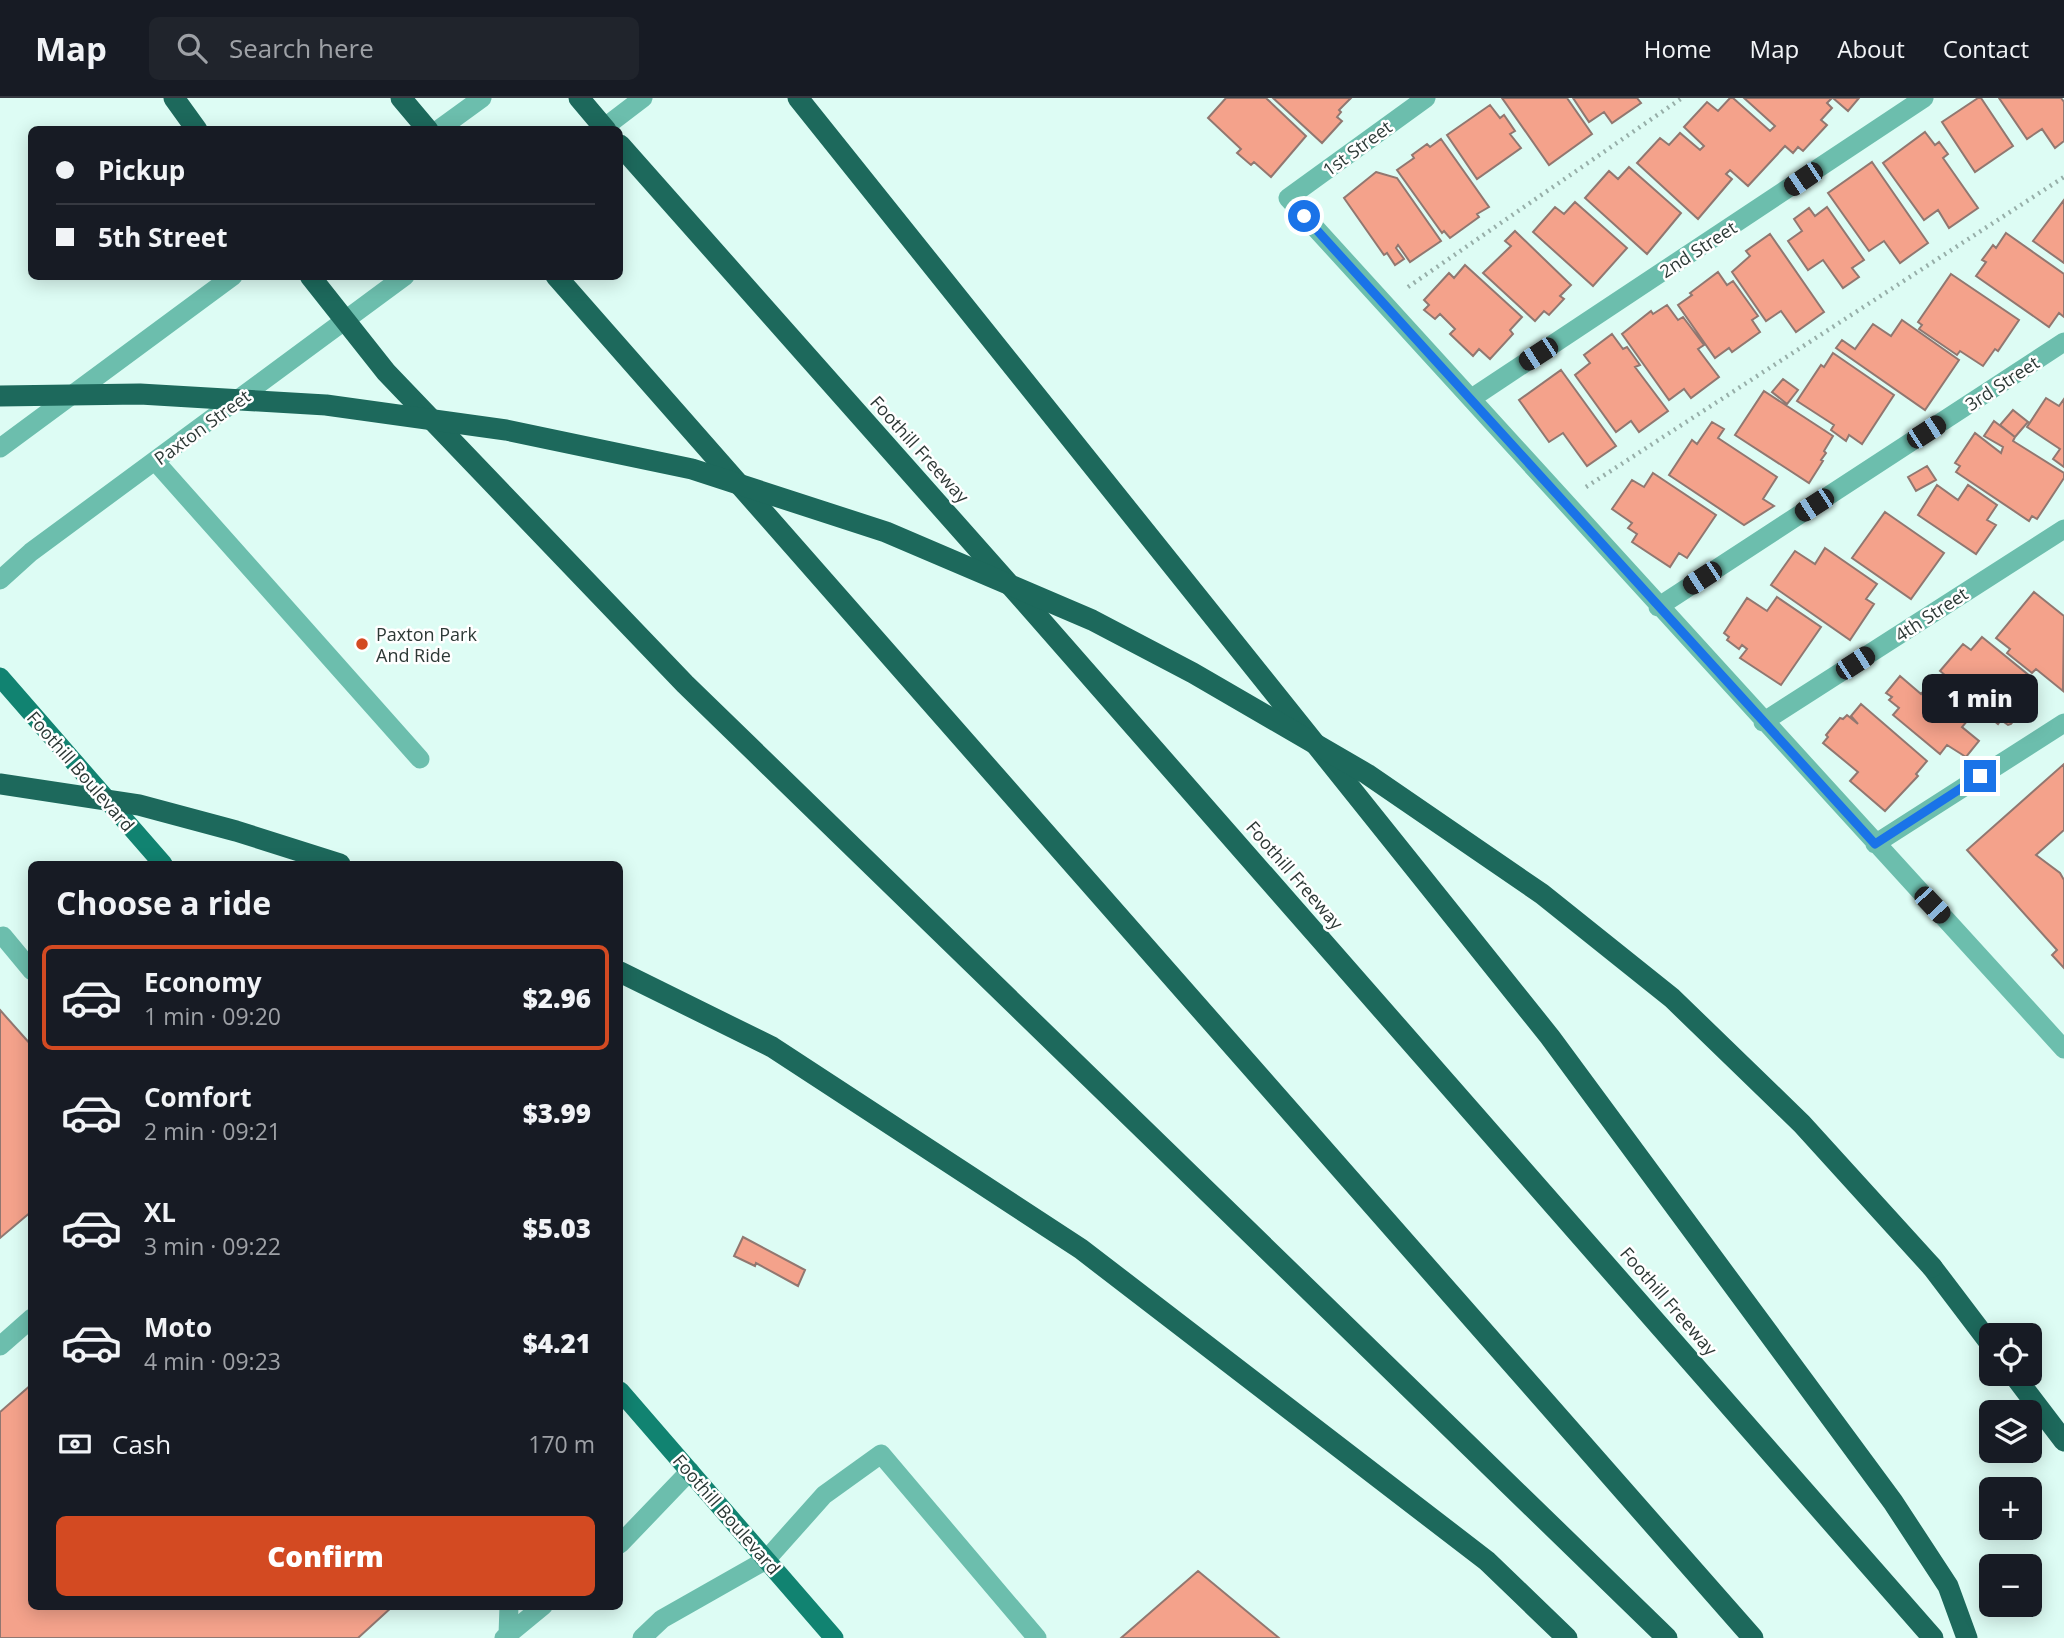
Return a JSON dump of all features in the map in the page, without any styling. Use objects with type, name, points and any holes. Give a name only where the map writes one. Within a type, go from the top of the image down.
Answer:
[{"type":"highway","points":[[174,98],[194,126]]},
{"type":"highway","points":[[401,98],[425,126]]},
{"type":"highway","points":[[579,98],[601,126]]},
{"type":"highway","points":[[798,98],[1550,1037],[1893,1502],[1948,1586],[1967,1638]]},
{"type":"highway","name":"Foothill Freeway","points":[[623,148],[1044,623],[1933,1638]]},
{"type":"highway","points":[[313,280],[386,372],[685,684],[1667,1638]]},
{"type":"highway","points":[[559,280],[1753,1638]]},
{"type":"highway","points":[[0,396],[140,394],[326,405],[506,430],[692,469],[718,477],[886,532],[1092,620],[1193,673],[1367,774],[1542,894],[1672,998],[1802,1124],[1932,1267],[1979,1329]]},
{"type":"highway","points":[[0,784],[139,806],[236,831],[331,861]]},
{"type":"highway","points":[[623,973],[772,1047],[1081,1250],[1487,1561],[1567,1638]]},
{"type":"highway","points":[[2022,1386],[2064,1441]]},
{"type":"main road","name":"Foothill Boulevard","points":[[0,677],[160,861]]},
{"type":"main road","name":"Foothill Boulevard","points":[[623,1394],[834,1638]]},
{"type":"street","points":[[444,126],[482,98]]},
{"type":"street","points":[[609,126],[643,98]]},
{"type":"street","name":"1st Street","points":[[1384,304],[1289,198],[1426,98]]},
{"type":"street","name":"2nd Street","points":[[1472,398],[1924,98]]},
{"type":"street","points":[[0,448],[228,280]]},
{"type":"street","name":"Paxton Street","points":[[0,579],[31,552],[400,280]]},
{"type":"street","points":[[1384,304],[2064,1049]]},
{"type":"street","name":"3rd Street","points":[[1658,607],[2064,342]]},
{"type":"street","points":[[155,461],[420,759]]},
{"type":"street","name":"4th Street","points":[[1763,722],[2064,529]]},
{"type":"street","points":[[1875,844],[2064,723]]},
{"type":"street","points":[[3,936],[28,966]]},
{"type":"street","points":[[0,1346],[28,1322]]},
{"type":"street","points":[[642,1638],[662,1619],[766,1560],[824,1495],[881,1454],[1037,1638]]},
{"type":"street","points":[[623,1541],[690,1471]]},
{"type":"street","points":[[506,1636],[509,1610]]},
{"type":"street","points":[[506,1636],[538,1610]]},
{"type":"path","points":[[1384,304],[1682,98]]},
{"type":"path","points":[[1564,502],[2064,177]]},
{"type":"building","points":[[1226,98],[1266,98],[1306,136],[1271,177],[1254,162],[1251,165],[1237,153],[1241,149],[1208,118]]},
{"type":"building","points":[[1273,98],[1351,98],[1339,110],[1341,112],[1337,117],[1342,121],[1322,143]]},
{"type":"building","points":[[1502,98],[1567,98],[1592,134],[1549,165]]},
{"type":"building","points":[[1573,98],[1637,98],[1641,103],[1612,123],[1604,112],[1589,122]]},
{"type":"building","points":[[1730,98],[1770,131],[1775,126],[1744,98],[1832,98],[1827,103],[1832,108],[1821,120],[1827,125],[1803,151],[1798,147],[1793,153],[1785,146],[1748,186],[1730,170],[1726,174],[1732,179],[1698,219],[1637,163],[1660,138],[1669,145],[1680,133],[1700,150],[1704,146],[1684,127],[1707,102],[1718,111]]},
{"type":"building","points":[[1833,98],[1859,98],[1848,111]]},
{"type":"building","points":[[1981,98],[2013,146],[1975,172],[1942,122]]},
{"type":"building","points":[[1999,98],[2061,98],[2064,102],[2064,141],[2055,148],[2042,129],[2027,139]]},
{"type":"building","points":[[1490,105],[1500,118],[1504,115],[1515,131],[1510,134],[1521,148],[1477,179],[1447,135]]},
{"type":"building","points":[[1925,132],[1935,145],[1939,142],[1948,154],[1943,158],[1978,208],[1949,228],[1938,210],[1924,220],[1883,163]]},
{"type":"building","points":[[1441,139],[1489,207],[1450,238],[1444,231],[1442,233],[1397,170],[1427,144],[1430,147]]},
{"type":"building","points":[[1872,162],[1928,243],[1900,263],[1884,241],[1869,251],[1828,193]]},
{"type":"building","points":[[1629,167],[1681,213],[1647,254],[1585,198],[1609,171],[1618,179]]},
{"type":"building","points":[[1376,172],[1397,178],[1441,241],[1410,262],[1398,245],[1396,248],[1404,259],[1395,265],[1387,253],[1384,255],[1344,198]]},
{"type":"building","points":[[2064,200],[2064,263],[2033,241]]},
{"type":"building","points":[[1575,202],[1627,248],[1593,286],[1533,232],[1555,207],[1564,214]]},
{"type":"building","points":[[1827,207],[1864,260],[1852,268],[1859,277],[1843,288],[1823,260],[1808,270],[1788,241],[1802,231],[1794,219],[1809,208],[1815,216]]},
{"type":"building","points":[[1515,231],[1571,285],[1560,296],[1564,299],[1549,315],[1544,311],[1535,321],[1483,273],[1511,246],[1505,241]]},
{"type":"building","points":[[2006,233],[2064,274],[2064,317],[2059,313],[2049,327],[1976,276],[1986,262],[1982,260],[1993,245],[1996,248]]},
{"type":"building","points":[[1770,234],[1824,312],[1796,332],[1781,311],[1766,321],[1732,272],[1750,256],[1746,251]]},
{"type":"building","points":[[1465,265],[1522,317],[1510,330],[1513,334],[1490,359],[1479,349],[1473,356],[1450,334],[1455,329],[1440,314],[1435,319],[1424,310],[1429,305],[1424,300],[1449,273],[1454,278]]},
{"type":"building","points":[[1718,272],[1727,285],[1733,281],[1758,316],[1752,320],[1760,332],[1732,352],[1729,348],[1715,358],[1678,305]]},
{"type":"building","points":[[1951,274],[2019,320],[1998,351],[1995,349],[1983,366],[1960,351],[1957,355],[1919,329],[1922,325],[1918,322]]},
{"type":"building","points":[[1667,305],[1678,320],[1683,317],[1704,345],[1698,349],[1719,377],[1691,398],[1684,389],[1669,400],[1622,334],[1651,311],[1653,314]]},
{"type":"building","points":[[1902,320],[1959,360],[1925,410],[1836,348],[1842,340],[1855,349],[1873,324],[1891,336]]},
{"type":"building","points":[[1612,334],[1623,349],[1627,347],[1640,365],[1635,367],[1668,411],[1639,432],[1631,421],[1616,432],[1575,375],[1590,363],[1584,355]]},
{"type":"building","points":[[1833,353],[1894,395],[1862,444],[1849,435],[1846,441],[1831,430],[1834,425],[1797,401],[1821,365],[1824,367]]},
{"type":"building","points":[[1561,370],[1616,446],[1587,466],[1563,433],[1549,442],[1519,400]]},
{"type":"building","points":[[1783,379],[1798,390],[1787,404],[1772,392]]},
{"type":"building","points":[[1764,391],[1833,436],[1824,451],[1826,453],[1821,460],[1823,461],[1809,483],[1735,435]]},
{"type":"building","points":[[2046,398],[2059,406],[2064,399],[2064,467],[2053,459],[2060,449],[2027,427]]},
{"type":"building","points":[[2013,410],[2028,422],[2015,437],[2000,425]]},
{"type":"building","points":[[1994,421],[2015,437],[2013,441],[2064,473],[2064,478],[2037,519],[2032,516],[2029,521],[1956,472],[1960,466],[1955,463],[1975,433],[2001,453],[2003,447],[1984,436]]},
{"type":"building","points":[[1712,422],[1724,429],[1718,438],[1777,477],[1763,499],[1774,506],[1744,525],[1669,475],[1692,440],[1697,444]]},
{"type":"building","points":[[1927,466],[1936,480],[1916,491],[1908,477]]},
{"type":"building","points":[[1653,473],[1716,515],[1687,558],[1679,553],[1670,567],[1632,542],[1637,534],[1628,528],[1632,523],[1612,509],[1632,480],[1644,487]]},
{"type":"building","points":[[1937,485],[1958,500],[1968,485],[1997,505],[1987,520],[1996,525],[1976,554],[1918,515]]},
{"type":"building","points":[[1885,512],[1944,553],[1911,599],[1852,558]]},
{"type":"building","points":[[1825,548],[1877,584],[1866,599],[1874,604],[1850,640],[1771,585],[1795,551],[1815,564]]},
{"type":"building","points":[[2034,592],[2064,616],[2063,691],[2036,669],[2032,673],[2007,653],[2010,649],[1996,638]]},
{"type":"building","points":[[1777,597],[1821,627],[1781,685],[1740,658],[1747,649],[1742,645],[1739,649],[1727,640],[1729,637],[1724,633],[1747,598],[1767,611]]},
{"type":"building","points":[[1982,637],[2036,681],[2026,695],[2030,699],[2029,702],[2008,725],[2001,720],[1998,724],[1988,716],[1986,719],[1965,701],[1969,695],[1940,671],[1963,644],[1971,650]]},
{"type":"building","points":[[1900,676],[1921,694],[1932,681],[1973,714],[1962,727],[1979,741],[1966,757],[1947,745],[1940,754],[1893,715],[1899,708],[1889,700],[1892,697],[1886,693]]},
{"type":"building","points":[[1861,704],[1927,761],[1916,774],[1918,776],[1885,811],[1850,781],[1858,772],[1823,743],[1840,718],[1843,719],[1847,715],[1858,724],[1851,716]]},
{"type":"building","points":[[2064,764],[2064,830],[2036,855],[2060,873],[2064,880],[2064,968],[2052,955],[2057,950],[1967,850]]},
{"type":"building","points":[[0,1010],[28,1042],[28,1214],[0,1238]]},
{"type":"building","points":[[743,1237],[805,1270],[798,1286],[756,1263],[755,1266],[734,1256]]},
{"type":"building","points":[[28,1388],[28,1610],[389,1610],[358,1638],[0,1638],[0,1412]]},
{"type":"building","points":[[1198,1571],[1279,1638],[1121,1638]]},
{"type":"place","name":"Paxton Park And Ride","points":[[362,644]]},
{"type":"route","points":[[1304,216],[1875,844],[1980,776]]}]
